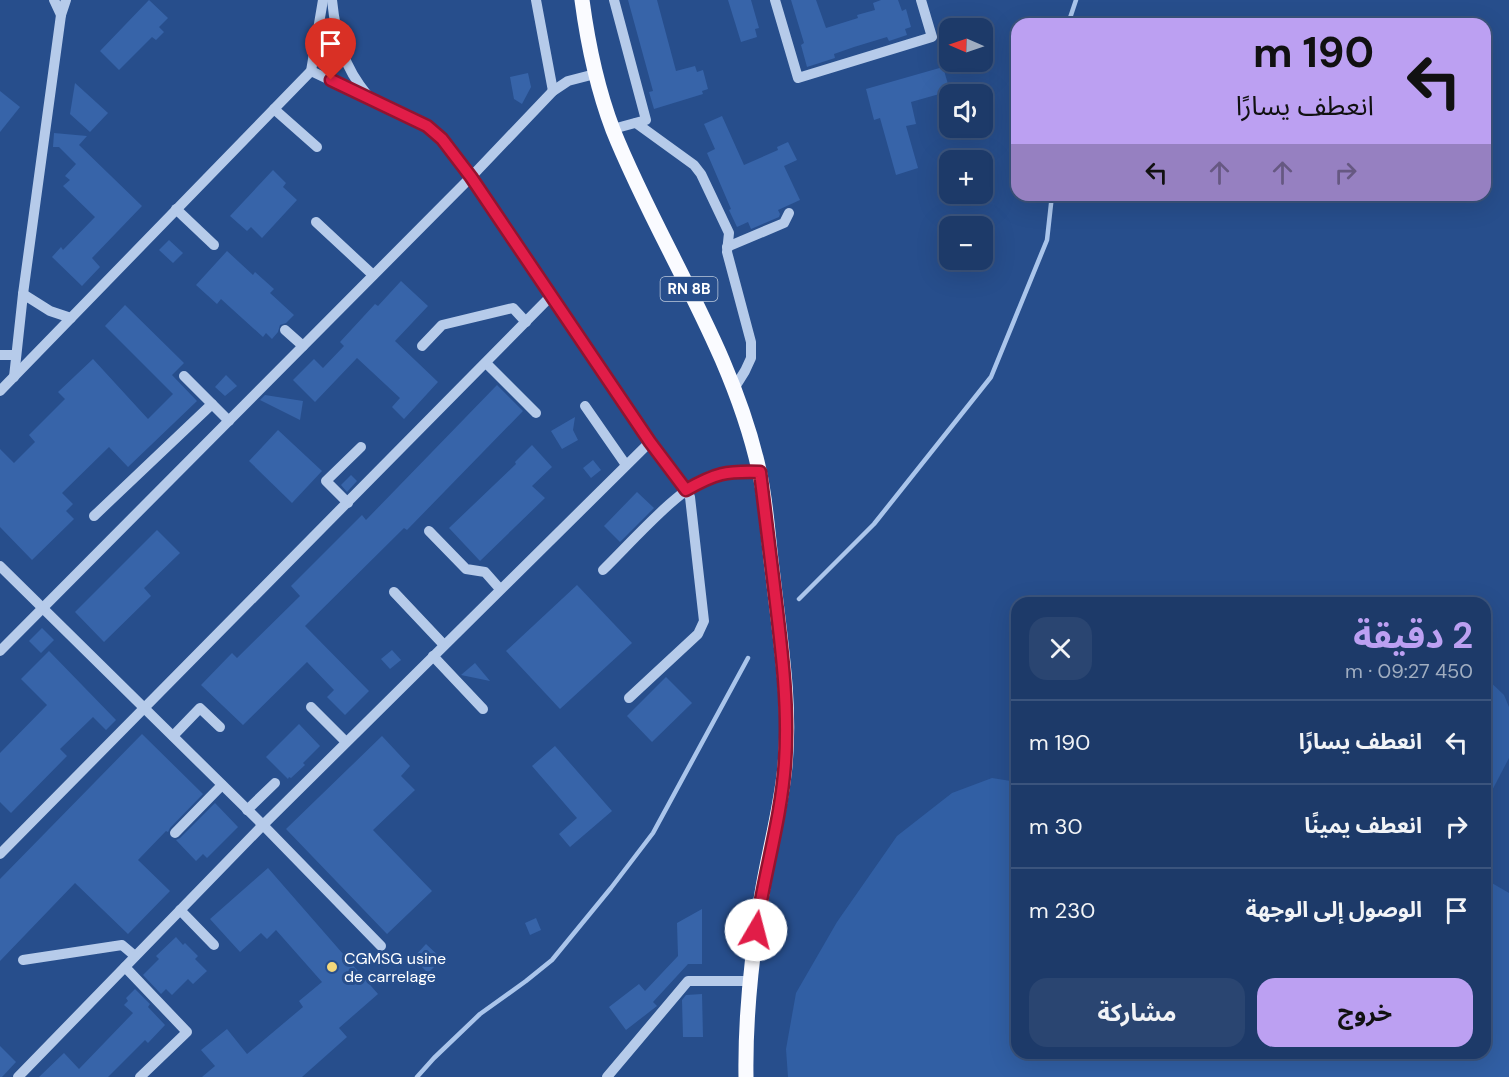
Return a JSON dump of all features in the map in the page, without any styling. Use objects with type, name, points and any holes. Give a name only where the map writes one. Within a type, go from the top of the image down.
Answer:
[{"type":"main road","name":"RN 8B","points":[[582,0],[589,50],[613,129],[633,176],[717,345],[745,416],[760,472],[782,646],[787,719],[785,766],[778,817],[762,890],[750,981],[746,1077]]},
{"type":"lane","points":[[54,0],[61,15]]},
{"type":"lane","points":[[14,377],[61,15],[66,0]]},
{"type":"lane","points":[[0,391],[311,71],[324,0]]},
{"type":"lane","points":[[332,0],[339,44],[354,79],[370,99]]},
{"type":"lane","points":[[536,0],[553,91]]},
{"type":"lane","points":[[613,129],[646,120],[614,0]]},
{"type":"lane","points":[[775,0],[798,78],[932,37],[921,0]]},
{"type":"lane","points":[[311,71],[427,126],[442,139],[471,177],[650,442],[690,496],[704,621],[698,634],[629,698]]},
{"type":"lane","points":[[0,651],[471,177],[553,91],[568,81],[595,74]]},
{"type":"lane","points":[[274,109],[317,147]]},
{"type":"lane","points":[[636,123],[694,165],[701,174],[729,233],[727,252],[751,342],[751,358],[746,372],[735,387]]},
{"type":"lane","points":[[176,209],[214,245]]},
{"type":"lane","points":[[727,247],[784,223],[789,213]]},
{"type":"lane","points":[[316,222],[373,275]]},
{"type":"lane","points":[[23,294],[50,311],[71,318]]},
{"type":"lane","points":[[0,855],[551,296]]},
{"type":"lane","points":[[422,346],[442,325],[513,308],[526,322]]},
{"type":"lane","points":[[285,330],[303,346]]},
{"type":"lane","points":[[0,355],[16,355]]},
{"type":"lane","points":[[486,363],[536,413]]},
{"type":"lane","points":[[184,376],[229,420]]},
{"type":"lane","points":[[94,516],[212,404]]},
{"type":"lane","points":[[585,406],[626,465]]},
{"type":"lane","points":[[18,1077],[263,825],[650,442]]},
{"type":"lane","points":[[348,503],[326,482],[361,447]]},
{"type":"lane","points":[[603,570],[686,490],[712,475],[737,471],[760,472]]},
{"type":"lane","points":[[429,531],[466,569],[485,572],[500,590]]},
{"type":"lane","points":[[0,566],[248,810],[381,946]]},
{"type":"lane","points":[[394,592],[444,645]]},
{"type":"lane","points":[[433,656],[483,709]]},
{"type":"lane","points":[[310,707],[346,742]]},
{"type":"lane","points":[[173,736],[200,708],[220,727]]},
{"type":"lane","points":[[248,810],[275,783]]},
{"type":"lane","points":[[175,833],[222,785]]},
{"type":"lane","points":[[180,910],[214,945]]},
{"type":"lane","points":[[23,960],[122,945],[135,956]]},
{"type":"lane","points":[[125,967],[187,1032],[140,1077]]},
{"type":"lane","points":[[608,1077],[688,981],[750,981]]},
{"type":"shaded area","points":[[1491,683],[1504,695],[1509,707],[1509,758],[1491,792]]},
{"type":"shaded area","points":[[992,778],[1011,781],[1011,1059],[1491,1059],[1491,882],[1509,893],[1509,1077],[788,1077],[786,1049],[796,993],[837,922],[897,836],[952,793]]},
{"type":"building","points":[[149,0],[168,18],[159,27],[164,32],[156,40],[152,37],[119,70],[100,51]]},
{"type":"building","points":[[628,0],[657,0],[676,71],[695,66],[697,72],[703,70],[708,89],[702,91],[703,94],[654,109],[649,92],[653,91]]},
{"type":"building","points":[[728,0],[751,0],[759,28],[755,29],[757,37],[741,42]]},
{"type":"building","points":[[791,0],[816,0],[826,28],[875,10],[873,3],[881,0],[898,0],[902,11],[906,9],[911,27],[905,29],[907,35],[889,41],[887,37],[854,47],[834,54],[835,58],[807,67],[801,45],[804,43]]},
{"type":"building","points":[[939,68],[939,72],[944,72],[948,84],[939,84],[939,94],[911,102],[916,124],[906,126],[918,168],[896,175],[880,118],[874,120],[866,89]]},
{"type":"building","points":[[528,73],[531,87],[522,104],[514,99],[510,77]]},
{"type":"building","points":[[75,83],[108,113],[90,132],[70,114]]},
{"type":"building","points":[[0,91],[20,107],[0,132]]},
{"type":"building","points":[[722,116],[744,165],[778,150],[777,147],[788,142],[797,160],[784,166],[800,200],[778,210],[779,217],[751,229],[748,222],[737,227],[707,153],[715,149],[704,124]]},
{"type":"building","points":[[54,133],[87,136],[79,145],[142,206],[92,258],[100,267],[82,286],[52,257],[61,247],[63,250],[95,217],[63,186],[70,180],[65,176],[76,164],[59,147],[53,147]]},
{"type":"building","points":[[273,170],[286,183],[283,187],[297,200],[262,238],[251,227],[247,231],[230,216]]},
{"type":"building","points":[[169,240],[183,253],[173,263],[159,250]]},
{"type":"building","points":[[227,251],[253,275],[255,272],[274,289],[270,293],[294,315],[286,323],[280,325],[272,339],[266,333],[263,337],[221,299],[217,304],[196,285]]},
{"type":"building","points":[[401,281],[428,306],[395,341],[438,382],[404,419],[392,407],[400,398],[357,358],[315,402],[293,380],[314,359],[323,368],[344,346],[340,342],[375,304],[378,306]]},
{"type":"building","points":[[125,305],[184,363],[172,375],[197,401],[128,467],[109,447],[62,493],[73,504],[66,511],[74,519],[32,560],[0,527],[0,449],[14,463],[35,442],[29,435],[65,399],[58,392],[93,359],[148,419],[173,394],[105,326]]},
{"type":"building","points":[[226,375],[237,386],[225,396],[215,387]]},
{"type":"building","points":[[497,385],[523,411],[407,530],[404,528],[305,626],[369,691],[345,715],[327,697],[334,690],[307,662],[243,725],[201,685],[232,653],[237,658],[300,596],[291,586],[362,515],[366,520]]},
{"type":"building","points":[[265,395],[303,401],[300,420],[260,400]]},
{"type":"building","points":[[575,417],[573,430],[578,440],[562,449],[551,431]]},
{"type":"building","points":[[278,430],[322,471],[292,503],[249,461]]},
{"type":"building","points":[[532,445],[552,467],[532,486],[545,498],[480,561],[449,528],[516,464],[515,462]]},
{"type":"building","points":[[593,460],[601,470],[591,478],[583,468]]},
{"type":"building","points":[[351,475],[357,481],[347,492],[341,485]]},
{"type":"building","points":[[637,492],[654,508],[620,542],[604,526]]},
{"type":"building","points":[[157,530],[180,553],[144,588],[151,596],[104,642],[75,612]]},
{"type":"building","points":[[577,585],[632,643],[560,709],[506,651]]},
{"type":"building","points":[[42,628],[54,640],[41,653],[29,641]]},
{"type":"building","points":[[392,650],[401,660],[390,669],[381,659]]},
{"type":"building","points":[[49,651],[116,720],[106,730],[93,717],[60,749],[67,756],[11,813],[0,802],[0,753],[47,705],[21,679]]},
{"type":"building","points":[[475,663],[490,681],[461,675]]},
{"type":"building","points":[[666,677],[692,703],[652,742],[627,716]]},
{"type":"building","points":[[299,724],[320,746],[303,763],[305,765],[288,779],[266,757]]},
{"type":"building","points":[[142,734],[203,794],[138,860],[170,891],[128,934],[75,883],[0,961],[0,879]]},
{"type":"building","points":[[382,736],[410,766],[401,776],[415,790],[373,830],[432,891],[387,934],[286,829]]},
{"type":"building","points":[[555,746],[612,811],[570,847],[559,834],[577,818],[532,766]]},
{"type":"building","points":[[215,803],[238,827],[207,858],[203,854],[196,861],[176,840]]},
{"type":"building","name":"CGMSG usine de carrelage","points":[[268,868],[378,994],[339,1028],[347,1037],[302,1077],[202,1077],[215,1066],[201,1050],[227,1029],[247,1054],[303,1007],[299,1001],[322,982],[276,930],[267,939],[261,933],[240,952],[210,919]]},
{"type":"building","points":[[702,909],[702,964],[688,964],[653,1002],[657,1006],[626,1030],[609,1007],[639,984],[645,991],[678,956],[677,923]]},
{"type":"building","points":[[536,918],[541,930],[530,935],[525,923]]},
{"type":"building","points":[[176,937],[198,956],[195,959],[207,971],[193,984],[188,979],[172,995],[166,989],[161,994],[143,975],[159,959],[156,956]]},
{"type":"building","points":[[426,944],[442,959],[428,973],[413,958]]},
{"type":"building","points":[[135,989],[150,1004],[148,1007],[165,1025],[148,1043],[145,1040],[108,1077],[39,1077],[64,1053],[79,1069],[133,1013],[124,1005],[128,1001],[126,998]]},
{"type":"building","points":[[702,994],[703,1037],[683,1037],[682,1000],[686,995]]},
{"type":"building","points":[[0,1046],[16,1062],[2,1077],[0,1077]]},
{"type":"waterway","points":[[1070,18],[1076,0]]},
{"type":"waterway","points":[[799,599],[874,524],[991,377],[1047,240],[1051,201]]},
{"type":"waterway","points":[[417,1077],[480,1014],[552,960],[611,888],[653,833],[748,658]]},
{"type":"place","name":"CGMSG usine de carrelage","points":[[332,967]]},
{"type":"route","points":[[331,80],[427,126],[442,139],[471,177],[650,442],[686,490],[712,475],[737,471],[760,472],[782,646],[787,719],[785,766],[778,817],[756,930]]}]
